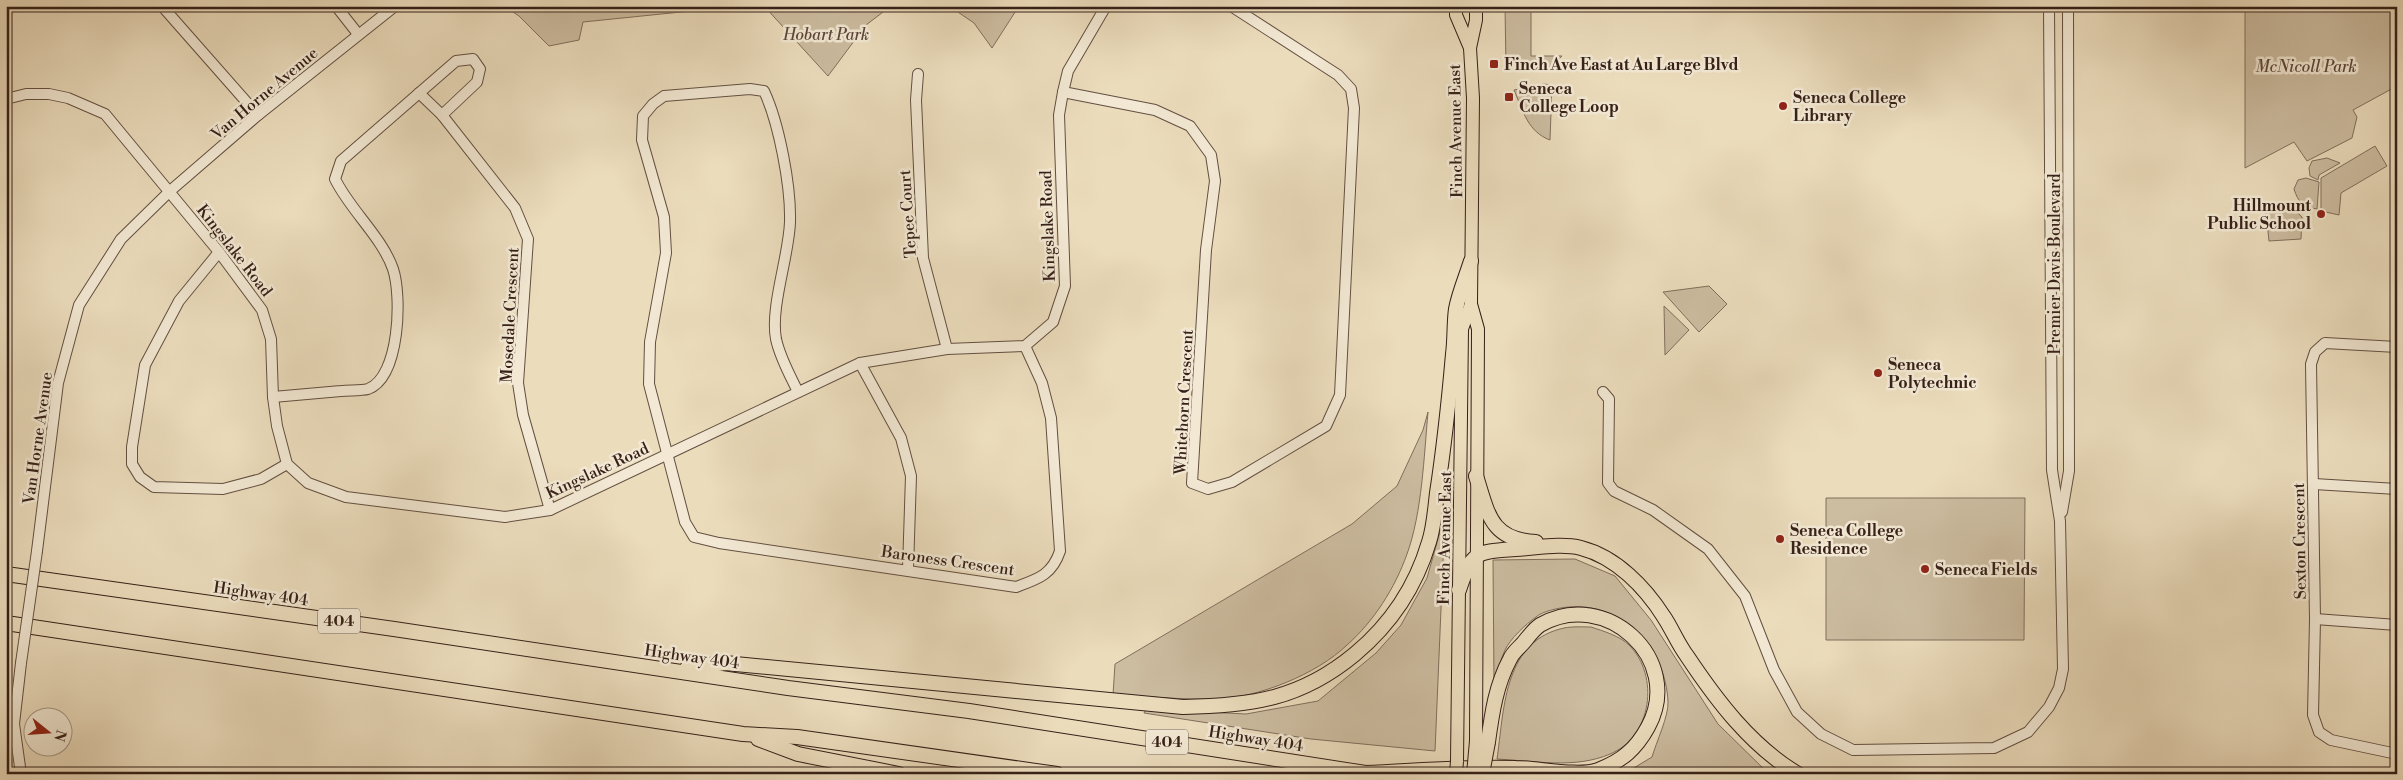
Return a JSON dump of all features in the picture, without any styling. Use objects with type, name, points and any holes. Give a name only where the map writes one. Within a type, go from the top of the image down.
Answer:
[{"type":"highway","points":[[671,670],[725,663],[1183,707],[1227,707],[1266,701],[1304,687],[1342,665],[1370,642],[1391,618],[1420,568],[1430,540],[1444,452],[1456,310],[1471,262]]},
{"type":"highway","points":[[1476,476],[1490,519],[1496,529],[1518,540],[1549,542],[1561,546]]},
{"type":"highway","points":[[1459,590],[1467,566],[1476,556],[1488,551],[1561,546],[1580,547],[1596,553],[1638,583],[1664,616],[1686,656],[1746,734],[1783,765],[1798,774]]},
{"type":"highway","name":"Highway 404","points":[[6,574],[788,688],[969,711],[1368,773],[1515,768],[1567,772],[1596,771],[1619,761],[1638,745],[1653,718],[1658,695],[1656,671],[1644,650],[1630,633],[1604,617],[1580,615],[1558,618],[1539,626],[1510,657],[1496,692],[1482,741],[1482,774]]},
{"type":"highway","points":[[6,623],[743,734],[797,738],[1057,774]]},
{"type":"highway","points":[[743,734],[798,754],[899,774]]},
{"type":"main road","name":"Finch Avenue East","points":[[1456,6],[1456,15],[1470,48]]},
{"type":"main road","name":"Finch Avenue East","points":[[1473,774],[1482,741],[1476,556],[1478,329],[1471,304],[1473,108],[1470,48],[1476,20],[1476,6]]},
{"type":"main road","name":"Finch Avenue East","points":[[1456,774],[1458,745],[1462,329],[1471,304]]},
{"type":"street","points":[[162,6],[258,116]]},
{"type":"street","points":[[336,6],[358,34]]},
{"type":"street","name":"Van Horne Avenue","points":[[21,774],[14,724],[21,663],[58,383],[79,305],[121,239],[170,191],[258,116],[395,6]]},
{"type":"street","name":"Kingslake Road","points":[[6,99],[26,94],[49,94],[68,98],[105,114],[219,252],[262,310],[270,339],[276,426],[287,464],[308,483],[346,497],[505,518],[550,510],[860,362],[947,349],[1025,346],[1053,322],[1065,286],[1059,115],[1068,71],[1106,6]]},
{"type":"street","name":"Whitehorn Crescent","points":[[1063,92],[1155,110],[1190,126],[1211,155],[1215,181],[1206,250],[1192,483],[1208,489],[1232,482],[1326,426],[1340,395],[1354,108],[1351,89],[1338,75],[1231,6]]},
{"type":"street","name":"Premier Davis Boulevard","points":[[1603,392],[1609,399],[1608,483],[1614,491],[1653,510],[1708,549],[1745,596],[1774,670],[1798,712],[1821,734],[1853,750],[1994,748],[2028,732],[2049,707],[2059,688],[2063,669],[2060,521],[2052,470],[2049,6]]},
{"type":"street","name":"Premier Davis Boulevard","points":[[2060,521],[2069,470],[2068,6]]},
{"type":"street","points":[[273,396],[368,389],[383,379],[393,357],[397,296],[393,268],[374,237],[343,197],[335,179],[341,162],[419,93],[456,61],[473,59],[480,69],[477,82],[442,115]]},
{"type":"street","name":"Tepee Court","points":[[918,74],[916,100],[923,258],[947,349]]},
{"type":"street","points":[[667,454],[650,384],[650,342],[666,253],[664,217],[642,140],[643,116],[652,104],[664,96],[750,89],[764,91],[771,106],[786,177],[790,222],[777,305],[776,338],[784,364],[798,392]]},
{"type":"street","name":"Mosedale Crescent","points":[[419,93],[442,115],[515,208],[528,239],[518,383],[523,415],[550,510]]},
{"type":"street","points":[[219,252],[179,301],[145,365],[132,447],[132,464],[140,477],[154,487],[223,489],[261,479],[287,464]]},
{"type":"street","name":"Sexton Crescent","points":[[2397,347],[2325,343],[2315,352],[2311,364],[2315,618],[2313,715],[2318,732],[2331,740],[2397,754]]},
{"type":"street","name":"Baroness Crescent","points":[[667,454],[685,522],[694,537],[719,543],[908,569],[1016,587],[1038,579],[1055,566],[1060,552],[1051,418],[1042,383],[1025,346]]},
{"type":"street","points":[[860,362],[901,438],[911,476],[908,569]]},
{"type":"street","points":[[2314,484],[2397,489]]},
{"type":"street","points":[[2315,618],[2397,625]]},
{"type":"green space","name":"Hobart Park","points":[[504,6],[740,6],[583,22],[579,40],[549,46],[519,16]]},
{"type":"green space","name":"Hobart Park","points":[[764,6],[891,6],[866,25],[828,76]]},
{"type":"green space","points":[[949,6],[1019,6],[992,48],[974,23]]},
{"type":"green space","points":[[1505,6],[1531,6],[1531,56],[1562,56],[1549,69],[1506,69]]},
{"type":"green space","name":"McNicoll Park","points":[[2245,6],[2397,6],[2397,86],[2353,110],[2357,117],[2352,138],[2307,161],[2294,142],[2245,168]]},
{"type":"green space","points":[[1544,84],[1552,85],[1550,140],[1536,132],[1531,126],[1514,90]]},
{"type":"green space","points":[[2375,146],[2387,166],[2341,193],[2339,215],[2321,211],[2321,178]]},
{"type":"green space","points":[[2327,158],[2340,163],[2319,175],[2318,180],[2310,176],[2309,168],[2312,161]]},
{"type":"green space","points":[[2306,178],[2319,182],[2317,209],[2308,207],[2299,201],[2294,189],[2298,180]]},
{"type":"green space","points":[[2265,203],[2288,204],[2302,217],[2301,239],[2269,241]]},
{"type":"green space","points":[[1709,286],[1727,304],[1699,332],[1663,292]]},
{"type":"green space","points":[[1664,306],[1689,330],[1665,355]]},
{"type":"green space","points":[[1428,412],[1419,503],[1407,554],[1383,603],[1357,636],[1347,645],[1320,666],[1303,675],[1268,689],[1232,698],[1203,699],[1113,695],[1115,664],[1352,524],[1397,486],[1423,430]]},
{"type":"green space","name":"Seneca Fields","points":[[1826,498],[2025,498],[2024,640],[1826,640]]},
{"type":"green space","points":[[1445,514],[1435,751],[1311,739],[1144,713],[1146,709],[1246,714],[1318,701],[1376,653],[1401,625],[1427,578]]},
{"type":"green space","points":[[1575,559],[1615,576],[1651,620],[1718,724],[1769,774],[1624,774],[1652,757],[1668,708],[1668,702],[1665,682],[1659,664],[1650,647],[1638,633],[1623,621],[1607,612],[1588,607],[1568,607],[1551,610],[1539,615],[1523,628],[1507,646],[1494,683],[1493,560]]},
{"type":"green space","points":[[1591,627],[1621,639],[1629,645],[1639,658],[1645,673],[1648,689],[1647,705],[1643,720],[1635,734],[1624,746],[1597,759],[1555,763],[1497,759],[1505,701],[1510,682],[1517,664],[1527,649],[1541,637],[1560,629]]},
{"type":"place","name":"Finch Ave East at Au Large Blvd","points":[[1494,64]]},
{"type":"place","name":"Seneca College Loop","points":[[1509,97]]},
{"type":"place","name":"Seneca College Library","points":[[1783,106]]},
{"type":"place","name":"Hillmount Public School","points":[[2321,214]]},
{"type":"place","name":"Seneca Polytechnic","points":[[1878,373]]},
{"type":"place","name":"Seneca College Residence","points":[[1780,539]]},
{"type":"place","name":"Seneca Fields","points":[[1925,569]]}]
